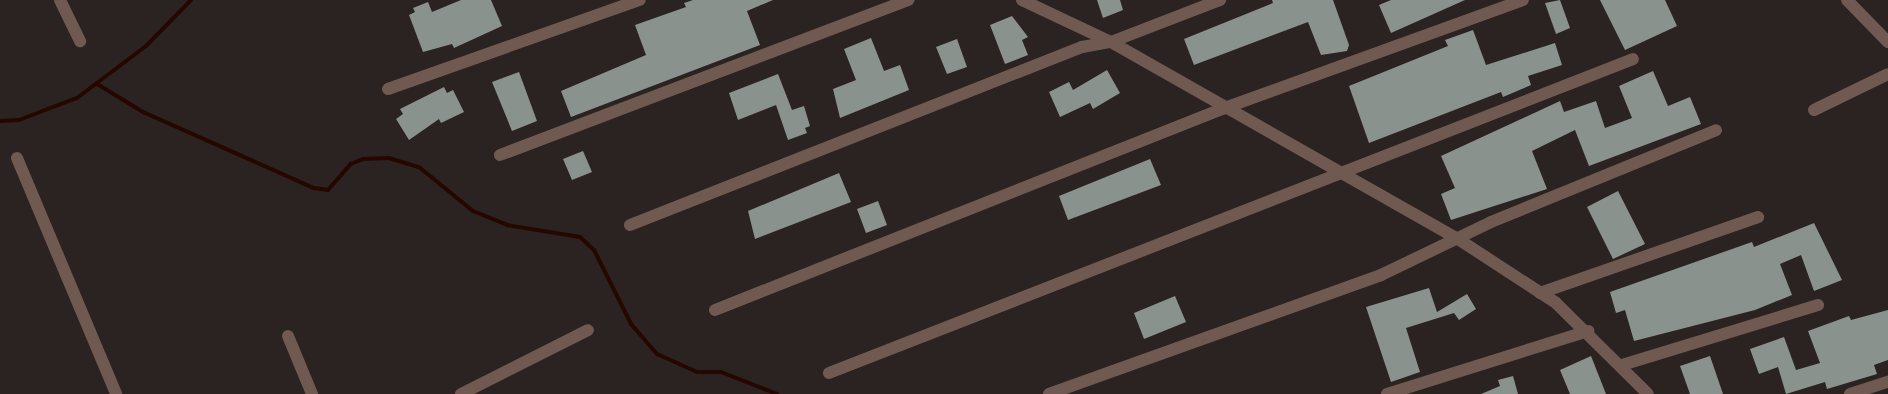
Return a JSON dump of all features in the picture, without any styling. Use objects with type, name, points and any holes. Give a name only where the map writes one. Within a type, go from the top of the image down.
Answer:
[{"type":"street","points":[[60,0],[80,41]]},
{"type":"street","points":[[388,89],[640,0]]},
{"type":"street","points":[[500,156],[909,0]]},
{"type":"street","points":[[1022,0],[1111,42],[1222,109],[1344,171],[1458,239],[1540,293],[1588,331],[1648,394]]},
{"type":"street","points":[[630,225],[1082,47],[1111,42],[1220,0]]},
{"type":"street","points":[[714,310],[1222,109],[1523,0]]},
{"type":"street","points":[[1847,0],[1888,42]]},
{"type":"street","points":[[829,373],[1632,59]]},
{"type":"street","points":[[1814,110],[1888,74]]},
{"type":"street","points":[[1049,394],[1382,275],[1458,239],[1716,130]]},
{"type":"street","points":[[17,158],[116,394]]},
{"type":"street","points":[[1540,293],[1758,217]]},
{"type":"street","points":[[1622,365],[1818,305]]},
{"type":"street","points":[[461,394],[588,330]]},
{"type":"street","points":[[1387,394],[1588,331]]},
{"type":"street","points":[[288,336],[312,394]]},
{"type":"street","points":[[1850,394],[1888,382]]},
{"type":"building","points":[[461,0],[491,0],[502,26],[454,48],[452,44],[423,52],[409,15],[415,12],[413,8],[428,2],[432,12]]},
{"type":"building","points":[[693,0],[773,0],[747,11],[760,45],[571,117],[561,91],[646,55],[635,25],[686,7],[684,3]]},
{"type":"building","points":[[1097,0],[1120,0],[1123,10],[1103,18]]},
{"type":"building","points":[[1272,0],[1333,0],[1349,45],[1347,51],[1321,55],[1308,22],[1194,65],[1184,39],[1273,3]]},
{"type":"building","points":[[1391,0],[1465,0],[1391,33],[1379,5]]},
{"type":"building","points":[[1560,0],[1570,28],[1556,34],[1545,3]]},
{"type":"building","points":[[1600,0],[1665,0],[1677,26],[1625,50]]},
{"type":"building","points":[[1012,16],[1028,37],[1022,40],[1028,55],[1005,64],[990,25]]},
{"type":"building","points":[[1473,30],[1486,65],[1555,43],[1562,65],[1528,76],[1531,85],[1503,97],[1501,92],[1369,143],[1349,86],[1448,46],[1445,40]]},
{"type":"building","points":[[871,38],[884,71],[900,65],[909,90],[840,118],[833,89],[856,80],[844,49]]},
{"type":"building","points":[[957,39],[967,67],[947,74],[936,47]]},
{"type":"building","points":[[1107,70],[1120,93],[1093,109],[1090,103],[1060,117],[1049,92],[1069,82],[1073,90]]},
{"type":"building","points":[[1653,71],[1668,106],[1690,97],[1701,124],[1589,166],[1575,130],[1532,151],[1547,189],[1451,220],[1441,194],[1455,188],[1441,156],[1560,101],[1564,112],[1596,101],[1605,128],[1632,118],[1619,86]]},
{"type":"building","points":[[519,72],[537,121],[512,131],[492,82]]},
{"type":"building","points":[[778,74],[792,110],[804,106],[810,126],[805,128],[807,133],[788,140],[776,105],[738,120],[729,93]]},
{"type":"building","points":[[444,87],[447,93],[453,90],[464,112],[441,123],[439,119],[409,140],[396,119],[403,114],[400,109]]},
{"type":"building","points":[[583,151],[592,172],[572,180],[563,159]]},
{"type":"building","points":[[1150,159],[1161,185],[1068,220],[1059,196]]},
{"type":"building","points":[[839,173],[851,202],[755,239],[748,211]]},
{"type":"building","points":[[1618,191],[1645,244],[1613,259],[1587,207]]},
{"type":"building","points":[[878,201],[887,225],[866,233],[857,209]]},
{"type":"building","points":[[1814,223],[1842,280],[1814,291],[1801,255],[1780,264],[1792,295],[1755,310],[1634,341],[1625,310],[1616,313],[1610,292],[1752,242],[1754,247]]},
{"type":"building","points":[[1429,288],[1437,312],[1467,294],[1476,309],[1459,320],[1454,313],[1406,328],[1420,372],[1391,382],[1366,307]]},
{"type":"building","points":[[1175,296],[1186,322],[1144,339],[1134,313]]},
{"type":"building","points":[[1888,310],[1888,360],[1874,365],[1877,374],[1827,389],[1825,382],[1786,394],[1778,367],[1759,374],[1750,349],[1784,337],[1796,370],[1820,363],[1808,331],[1849,316],[1851,320]]},
{"type":"building","points":[[1591,356],[1606,394],[1570,394],[1560,370]]},
{"type":"building","points":[[1710,356],[1723,394],[1690,394],[1680,366]]},
{"type":"building","points":[[1513,376],[1518,394],[1481,394],[1500,386],[1498,380]]},
{"type":"waterway","points":[[0,121],[19,120],[77,98],[146,46],[191,0]]},
{"type":"waterway","points":[[97,84],[143,112],[314,188],[328,190],[351,164],[363,159],[389,158],[419,167],[473,211],[507,225],[580,237],[594,250],[631,324],[657,354],[697,372],[721,372],[777,394]]}]
